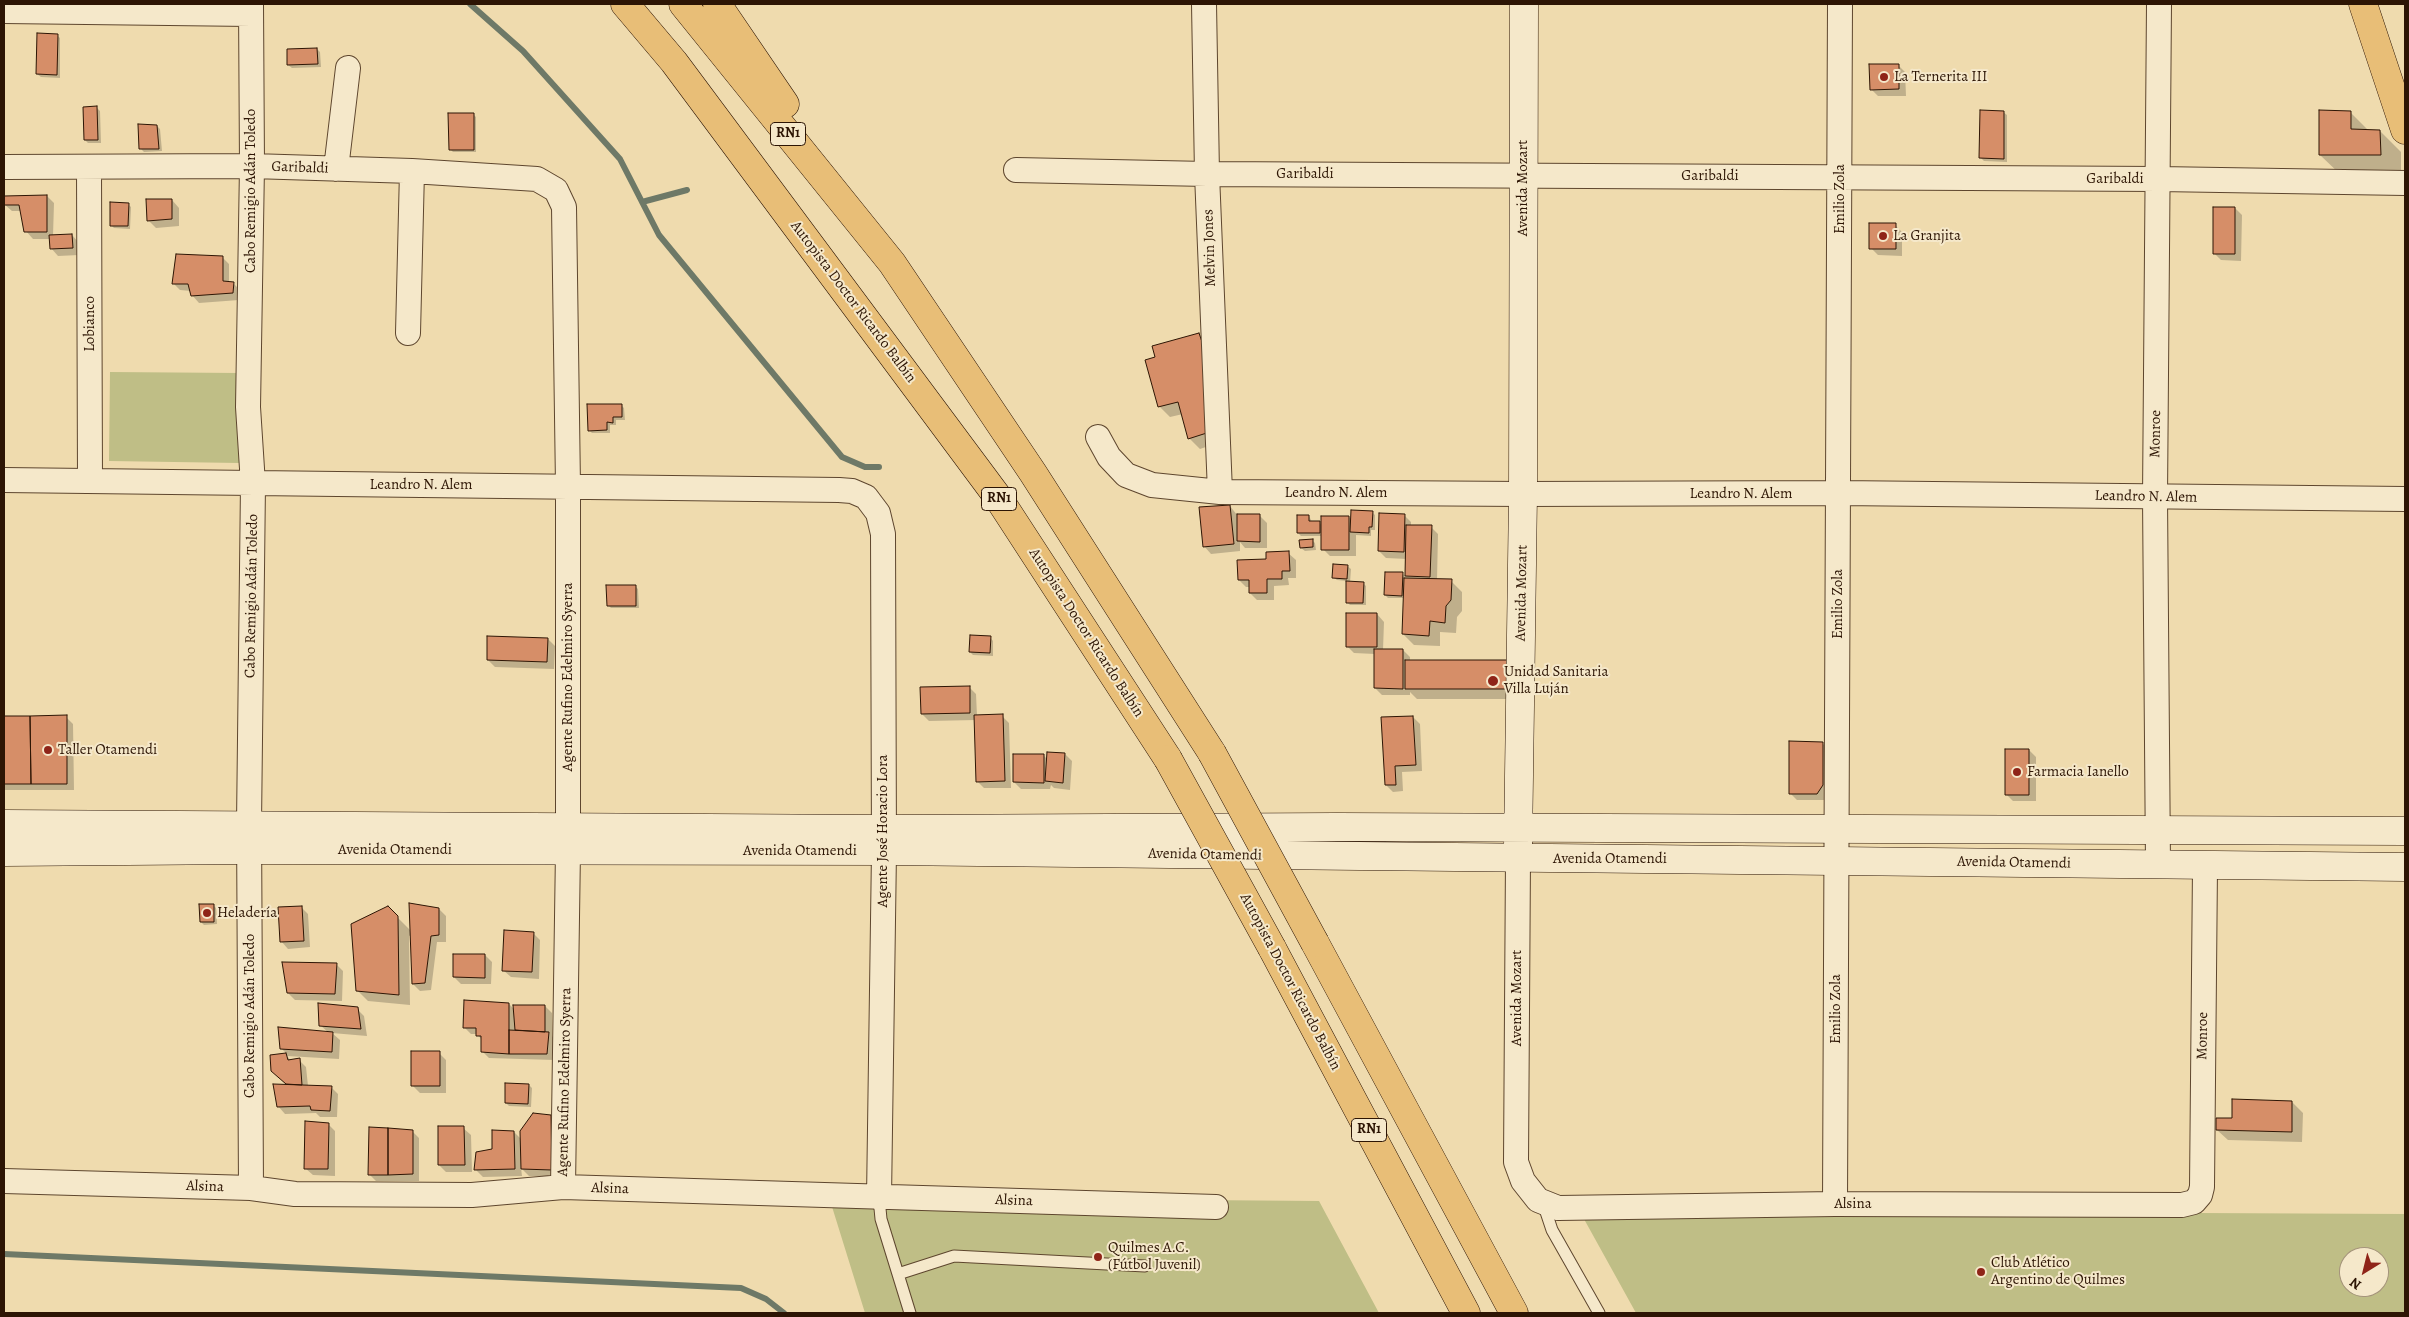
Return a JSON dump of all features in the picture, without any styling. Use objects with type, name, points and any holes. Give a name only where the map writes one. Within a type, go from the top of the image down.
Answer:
[{"type":"main road","points":[[617,4],[674,62]]},
{"type":"main road","name":"Autopista Doctor Ricardo Balbín","points":[[625,4],[674,62],[998,496],[1168,759],[1272,948],[1466,1313]]},
{"type":"main road","name":"RN1","points":[[683,4],[892,263],[1033,474],[1212,753],[1514,1313]]},
{"type":"main road","points":[[717,4],[892,263]]},
{"type":"main road","name":"Avenida Mozart","points":[[1518,858],[1523,494],[1524,4]]},
{"type":"main road","points":[[2363,4],[2405,130]]},
{"type":"main road","name":"Avenida Otamendi","points":[[4,824],[249,837],[884,840],[1519,829],[2405,831]]},
{"type":"main road","name":"Avenida Otamendi","points":[[4,852],[249,837]]},
{"type":"main road","name":"Avenida Otamendi","points":[[884,840],[1518,858],[2205,867],[2405,867]]},
{"type":"street","name":"Melvin Jones","points":[[1204,4],[1206,174],[1220,492]]},
{"type":"street","name":"Emilio Zola","points":[[1835,1204],[1840,4]]},
{"type":"street","name":"Monroe","points":[[2158,865],[2156,497],[2160,179],[2159,4]]},
{"type":"street","points":[[4,10],[251,9]]},
{"type":"street","name":"Cabo Remigio Adán Toledo","points":[[251,9],[252,166],[248,407],[253,484],[249,837],[251,1188]]},
{"type":"street","points":[[336,170],[348,68]]},
{"type":"street","name":"Garibaldi","points":[[4,167],[252,166],[412,171],[537,179]]},
{"type":"street","name":"Lobianco","points":[[89,168],[90,481]]},
{"type":"street","name":"Garibaldi","points":[[1016,170],[1206,174],[2160,179],[2405,183]]},
{"type":"street","points":[[408,333],[412,171]]},
{"type":"street","name":"Agente Rufino Edelmiro Syerra","points":[[537,179],[556,190],[564,207],[568,486],[568,839],[563,1188]]},
{"type":"street","name":"Leandro N. Alem","points":[[1098,437],[1109,457],[1126,475],[1152,485],[1220,492],[1523,494],[1838,493],[2405,499]]},
{"type":"street","name":"Leandro N. Alem","points":[[4,480],[839,490]]},
{"type":"street","name":"Agente José Horacio Lora","points":[[839,490],[852,491],[866,497],[878,514],[883,534],[884,840],[879,1198]]},
{"type":"street","name":"Avenida Mozart","points":[[1518,858],[1516,1162],[1523,1181],[1538,1200],[1543,1202]]},
{"type":"street","name":"Monroe","points":[[2194,1202],[2200,1195],[2202,1188],[2205,867]]},
{"type":"street","name":"Alsina","points":[[4,1181],[251,1188],[296,1194],[472,1195],[563,1188],[1216,1207]]},
{"type":"street","name":"Alsina","points":[[1543,1202],[1558,1208],[1835,1204],[2182,1205],[2194,1202]]},
{"type":"lane","points":[[879,1198],[881,1219],[910,1313]]},
{"type":"lane","points":[[1543,1202],[1552,1230],[1599,1313]]},
{"type":"lane","points":[[898,1274],[954,1256],[1145,1266]]},
{"type":"shaded area","points":[[110,372],[239,373],[239,463],[109,461]]},
{"type":"shaded area","name":"Quilmes A.C. (Fútbol Juvenil)","points":[[829,1197],[1319,1201],[1379,1313],[865,1313]]},
{"type":"shaded area","name":"Club Atlético Argentino de Quilmes","points":[[1579,1210],[2405,1214],[2405,1313],[1636,1313]]},
{"type":"building","points":[[37,33],[58,34],[57,75],[36,74]]},
{"type":"building","points":[[317,48],[318,64],[287,65],[287,49]]},
{"type":"building","name":"La Ternerita III","points":[[1869,64],[1899,64],[1899,89],[1870,90]]},
{"type":"building","points":[[97,106],[98,140],[84,140],[83,107]]},
{"type":"building","points":[[1980,110],[2004,111],[2004,159],[1979,158]]},
{"type":"building","points":[[2319,110],[2351,111],[2351,129],[2380,130],[2381,155],[2319,155]]},
{"type":"building","points":[[448,113],[474,113],[474,150],[449,150]]},
{"type":"building","points":[[138,124],[157,125],[159,149],[139,149]]},
{"type":"building","points":[[47,195],[47,232],[24,232],[19,205],[4,205],[4,196]]},
{"type":"building","points":[[146,199],[172,199],[172,219],[147,221]]},
{"type":"building","points":[[110,202],[129,203],[128,226],[110,226]]},
{"type":"building","points":[[2213,207],[2235,207],[2235,254],[2213,254]]},
{"type":"building","name":"La Granjita","points":[[1869,223],[1896,223],[1896,249],[1869,249]]},
{"type":"building","points":[[72,234],[73,248],[50,249],[49,235]]},
{"type":"building","points":[[176,254],[223,256],[223,281],[234,282],[233,293],[191,296],[188,284],[172,284]]},
{"type":"building","points":[[1199,333],[1207,357],[1216,430],[1188,439],[1178,402],[1158,407],[1145,360],[1155,357],[1152,346]]},
{"type":"building","points":[[587,404],[622,404],[622,417],[613,417],[613,423],[607,422],[607,430],[588,431]]},
{"type":"building","points":[[1230,505],[1234,544],[1203,547],[1199,507]]},
{"type":"building","points":[[1351,510],[1373,511],[1372,527],[1369,527],[1369,533],[1350,532]]},
{"type":"building","points":[[1379,513],[1405,514],[1404,552],[1378,551]]},
{"type":"building","points":[[1237,514],[1260,514],[1260,542],[1237,541]]},
{"type":"building","points":[[1297,515],[1309,515],[1309,521],[1320,521],[1320,533],[1297,533]]},
{"type":"building","points":[[1321,516],[1349,516],[1349,550],[1321,550]]},
{"type":"building","points":[[1406,525],[1432,525],[1430,577],[1405,576]]},
{"type":"building","points":[[1313,539],[1313,547],[1300,548],[1299,540]]},
{"type":"building","points":[[1289,551],[1290,571],[1282,571],[1282,579],[1267,579],[1267,593],[1249,593],[1249,580],[1238,580],[1237,560],[1266,559],[1266,552]]},
{"type":"building","points":[[1333,564],[1348,565],[1347,579],[1332,578]]},
{"type":"building","points":[[1385,572],[1403,572],[1402,596],[1384,595]]},
{"type":"building","points":[[1404,578],[1452,579],[1451,600],[1446,606],[1445,623],[1430,621],[1429,636],[1402,634]]},
{"type":"building","points":[[1346,581],[1364,582],[1363,603],[1346,603]]},
{"type":"building","points":[[606,585],[636,585],[636,606],[607,606]]},
{"type":"building","points":[[1346,613],[1377,613],[1377,647],[1346,647]]},
{"type":"building","points":[[970,635],[991,636],[990,653],[969,652]]},
{"type":"building","points":[[487,636],[548,638],[547,662],[487,660]]},
{"type":"building","points":[[1374,649],[1403,649],[1403,689],[1374,688]]},
{"type":"building","points":[[1405,660],[1515,660],[1515,689],[1405,689]]},
{"type":"building","points":[[970,686],[970,713],[921,714],[920,687]]},
{"type":"building","points":[[1003,714],[1005,781],[976,782],[974,715]]},
{"type":"building","name":"Taller Otamendi","points":[[67,715],[67,784],[31,784],[30,716]]},
{"type":"building","points":[[4,716],[30,716],[31,784],[4,784]]},
{"type":"building","points":[[1413,716],[1416,765],[1395,766],[1396,785],[1385,785],[1381,717]]},
{"type":"building","points":[[1789,741],[1823,742],[1823,785],[1817,794],[1789,794]]},
{"type":"building","name":"Farmacia Ianello","points":[[2005,749],[2029,749],[2029,795],[2005,795]]},
{"type":"building","points":[[1047,752],[1065,753],[1063,783],[1045,781]]},
{"type":"building","points":[[1013,754],[1044,754],[1044,783],[1013,782]]},
{"type":"building","points":[[409,903],[439,908],[439,935],[431,936],[425,983],[412,984]]},
{"type":"building","name":"Heladería","points":[[199,904],[214,904],[214,922],[200,922]]},
{"type":"building","points":[[302,906],[304,941],[280,942],[278,907]]},
{"type":"building","points":[[388,906],[398,916],[399,995],[356,991],[351,924]]},
{"type":"building","points":[[504,930],[534,932],[532,972],[502,971]]},
{"type":"building","points":[[453,954],[485,954],[485,978],[453,977]]},
{"type":"building","points":[[282,962],[337,963],[335,994],[287,993]]},
{"type":"building","points":[[464,1000],[509,1003],[509,1054],[481,1052],[481,1036],[476,1036],[476,1028],[463,1028]]},
{"type":"building","points":[[318,1003],[358,1007],[361,1029],[319,1026]]},
{"type":"building","points":[[513,1005],[545,1005],[545,1032],[515,1030]]},
{"type":"building","points":[[278,1027],[333,1032],[332,1052],[280,1049]]},
{"type":"building","points":[[509,1030],[549,1032],[547,1054],[509,1054]]},
{"type":"building","points":[[411,1051],[440,1051],[440,1086],[411,1086]]},
{"type":"building","points":[[286,1053],[288,1060],[300,1058],[302,1085],[286,1084],[271,1071],[270,1055]]},
{"type":"building","points":[[505,1083],[529,1084],[528,1104],[505,1103]]},
{"type":"building","points":[[273,1084],[332,1086],[330,1111],[311,1110],[310,1106],[277,1107]]},
{"type":"building","points":[[2232,1099],[2292,1101],[2292,1132],[2216,1130],[2216,1118],[2232,1118]]},
{"type":"building","points":[[533,1113],[551,1115],[552,1170],[521,1169],[520,1131]]},
{"type":"building","points":[[305,1121],[329,1123],[328,1169],[304,1169]]},
{"type":"building","points":[[438,1126],[464,1126],[465,1165],[438,1165]]},
{"type":"building","points":[[369,1127],[388,1128],[388,1175],[368,1175]]},
{"type":"building","points":[[388,1128],[413,1130],[413,1174],[388,1175]]},
{"type":"building","points":[[492,1130],[514,1131],[515,1169],[474,1170],[476,1152],[492,1149]]},
{"type":"waterway","points":[[470,4],[523,51],[620,159],[659,235],[842,457],[865,467],[879,467]]},
{"type":"waterway","points":[[642,202],[687,190]]},
{"type":"waterway","points":[[4,1254],[741,1288],[766,1299],[784,1313]]},
{"type":"place","name":"La Ternerita III","points":[[1884,77]]},
{"type":"place","name":"La Granjita","points":[[1883,236]]},
{"type":"place","name":"Unidad Sanitaria Villa Luján","points":[[1493,681]]},
{"type":"place","name":"Taller Otamendi","points":[[48,750]]},
{"type":"place","name":"Farmacia Ianello","points":[[2017,772]]},
{"type":"place","name":"Heladería","points":[[207,913]]},
{"type":"place","name":"Quilmes A.C. (Fútbol Juvenil)","points":[[1098,1257]]},
{"type":"place","name":"Club Atlético Argentino de Quilmes","points":[[1981,1272]]}]
